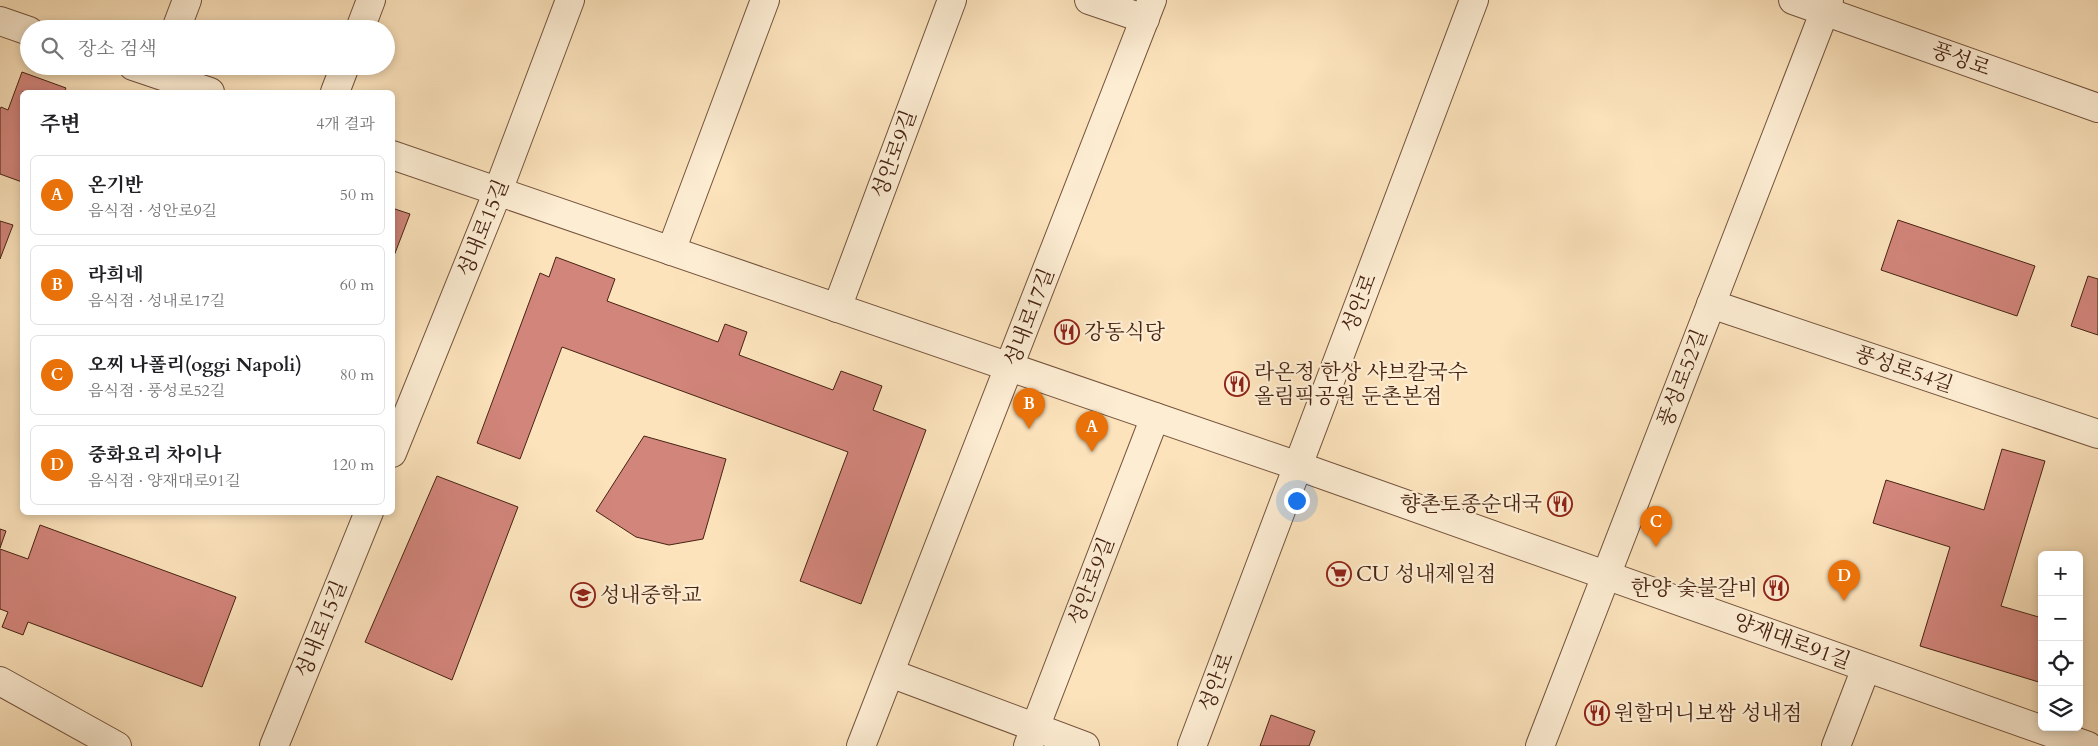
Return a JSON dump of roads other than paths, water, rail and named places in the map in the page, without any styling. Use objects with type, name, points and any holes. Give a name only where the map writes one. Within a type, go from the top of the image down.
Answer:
[{"type":"street","points":[[179,20],[187,0]]},
{"type":"street","points":[[363,20],[371,0]]},
{"type":"street","name":"성내로15길","points":[[395,447],[498,192],[570,0]]},
{"type":"street","points":[[672,251],[766,0]]},
{"type":"street","name":"성안로9길","points":[[837,308],[952,0]]},
{"type":"street","points":[[1089,0],[1148,10]]},
{"type":"street","name":"성안로","points":[[1192,746],[1474,0]]},
{"type":"street","name":"풍성로","points":[[1793,0],[1827,5],[2098,108]]},
{"type":"street","name":"풍성로52길","points":[[1540,746],[1827,5]]},
{"type":"street","name":"성내로17길","points":[[861,746],[1148,10]]},
{"type":"street","points":[[0,21],[20,28]]},
{"type":"street","points":[[170,75],[205,90]]},
{"type":"street","points":[[336,90],[342,75]]},
{"type":"street","points":[[395,156],[1298,466]]},
{"type":"street","name":"풍성로54길","points":[[1711,304],[2098,434]]},
{"type":"street","name":"성안로9길","points":[[1031,737],[1155,417]]},
{"type":"street","name":"양재대로91길","points":[[1298,466],[2088,746]]},
{"type":"street","name":"성내로15길","points":[[274,746],[368,515]]},
{"type":"street","points":[[1836,746],[1866,668]]},
{"type":"street","points":[[890,673],[1031,737],[1085,746]]},
{"type":"street","points":[[0,681],[116,746]]},
{"type":"place","name":"강동식당","points":[[1067,332]]},
{"type":"place","name":"라온정 한상 샤브칼국수 올림픽공원 둔촌본점","points":[[1237,384]]},
{"type":"place","name":"라희네","points":[[1029,429]]},
{"type":"place","name":"온기반","points":[[1092,452]]},
{"type":"place","name":"향촌토종순대국","points":[[1560,504]]},
{"type":"place","name":"오찌 나폴리(oggi Napoli)","points":[[1656,547]]},
{"type":"place","name":"CU 성내제일점","points":[[1339,574]]},
{"type":"place","name":"한양 숯불갈비","points":[[1776,588]]},
{"type":"place","name":"성내중학교","points":[[583,595]]},
{"type":"place","name":"중화요리 차이나","points":[[1844,601]]},
{"type":"place","name":"원할머니보쌈 성내점","points":[[1597,713]]}]
